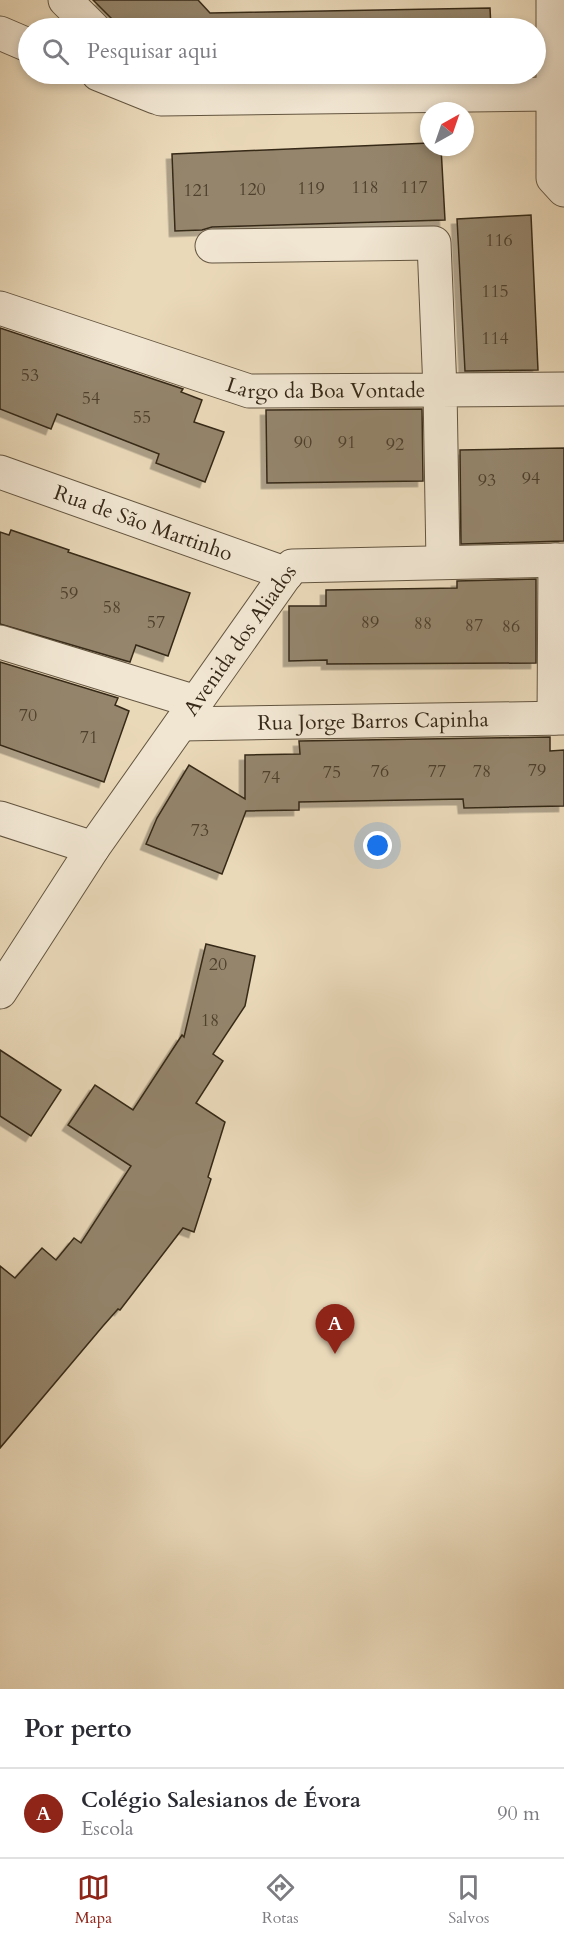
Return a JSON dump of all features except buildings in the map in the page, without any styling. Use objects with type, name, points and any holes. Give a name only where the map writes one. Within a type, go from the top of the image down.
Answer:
[{"type":"street","points":[[65,0],[83,18]]},
{"type":"street","points":[[553,0],[553,178],[564,190]]},
{"type":"street","points":[[0,33],[18,41]]},
{"type":"street","points":[[123,84],[161,99],[552,94]]},
{"type":"street","points":[[146,84],[161,99]]},
{"type":"street","name":"Largo da Boa Vontade","points":[[0,308],[249,391],[440,390],[434,243],[212,246]]},
{"type":"street","points":[[443,562],[440,390],[564,389]]},
{"type":"street","name":"Rua de São Martinho","points":[[0,472],[287,574]]},
{"type":"street","points":[[559,560],[559,718]]},
{"type":"street","name":"Avenida dos Aliados","points":[[0,992],[93,848],[292,566],[559,560]]},
{"type":"street","name":"Rua Jorge Barros Capinha","points":[[0,642],[188,713],[559,718]]},
{"type":"street","points":[[0,818],[93,848]]},
{"type":"place","name":"Colégio Salesianos de Évora","points":[[335,1354]]}]
